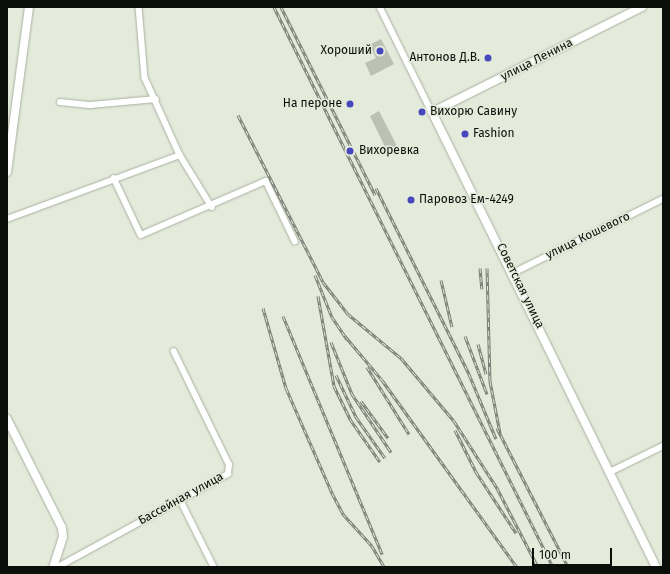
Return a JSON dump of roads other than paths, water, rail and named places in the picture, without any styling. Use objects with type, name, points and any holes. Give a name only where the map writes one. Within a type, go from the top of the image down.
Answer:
[{"type":"street","points":[[7,172],[29,7]]},
{"type":"street","points":[[139,7],[145,78],[156,99],[180,155],[212,207]]},
{"type":"street","name":"Советская улица","points":[[380,7],[513,273],[656,567]]},
{"type":"street","name":"улица Ленина","points":[[432,112],[642,7]]},
{"type":"street","points":[[60,102],[91,105],[156,99]]},
{"type":"street","points":[[7,219],[114,178],[180,155]]},
{"type":"street","points":[[114,178],[142,235],[212,207],[266,181],[295,241]]},
{"type":"street","name":"улица Кошевого","points":[[513,273],[663,199]]},
{"type":"street","name":"Бассейная улица","points":[[58,567],[228,474],[229,465],[174,352]]},
{"type":"street","points":[[7,419],[62,528],[63,537],[52,567]]},
{"type":"street","points":[[610,472],[663,446]]},
{"type":"street","points":[[180,499],[214,567]]},
{"type":"railway","points":[[274,7],[553,567]]},
{"type":"railway","points":[[281,7],[375,195]]},
{"type":"railway","points":[[238,115],[323,282],[348,314],[401,358],[454,421],[497,488],[538,567]]},
{"type":"railway","points":[[376,188],[469,374],[496,439]]},
{"type":"railway","points":[[480,268],[482,289]]},
{"type":"railway","points":[[487,268],[490,381],[500,433]]},
{"type":"railway","points":[[315,275],[332,317],[347,339]]},
{"type":"railway","points":[[441,280],[452,327]]},
{"type":"railway","points":[[318,296],[334,386],[350,419],[380,462]]},
{"type":"railway","points":[[263,308],[286,388],[332,493],[343,514],[372,546],[384,567]]},
{"type":"railway","points":[[283,316],[382,554]]},
{"type":"railway","points":[[345,336],[382,380],[517,567]]},
{"type":"railway","points":[[465,336],[487,394]]},
{"type":"railway","points":[[331,342],[352,394],[391,452]]},
{"type":"railway","points":[[478,344],[486,374]]},
{"type":"railway","points":[[367,367],[409,434]]},
{"type":"railway","points":[[336,375],[356,417],[385,458]]},
{"type":"railway","points":[[361,401],[388,438]]},
{"type":"railway","points":[[497,428],[568,567]]},
{"type":"railway","points":[[455,430],[476,472],[516,533]]},
{"type":"place","name":"Хороший","points":[[380,51]]},
{"type":"place","name":"Антонов Д.В.","points":[[488,58]]},
{"type":"place","name":"На пероне","points":[[350,104]]},
{"type":"place","name":"Вихорю Савину","points":[[422,112]]},
{"type":"place","name":"Fashion","points":[[465,134]]},
{"type":"place","name":"Вихоревка","points":[[350,151]]},
{"type":"place","name":"Паровоз Ем-4249","points":[[411,200]]}]
